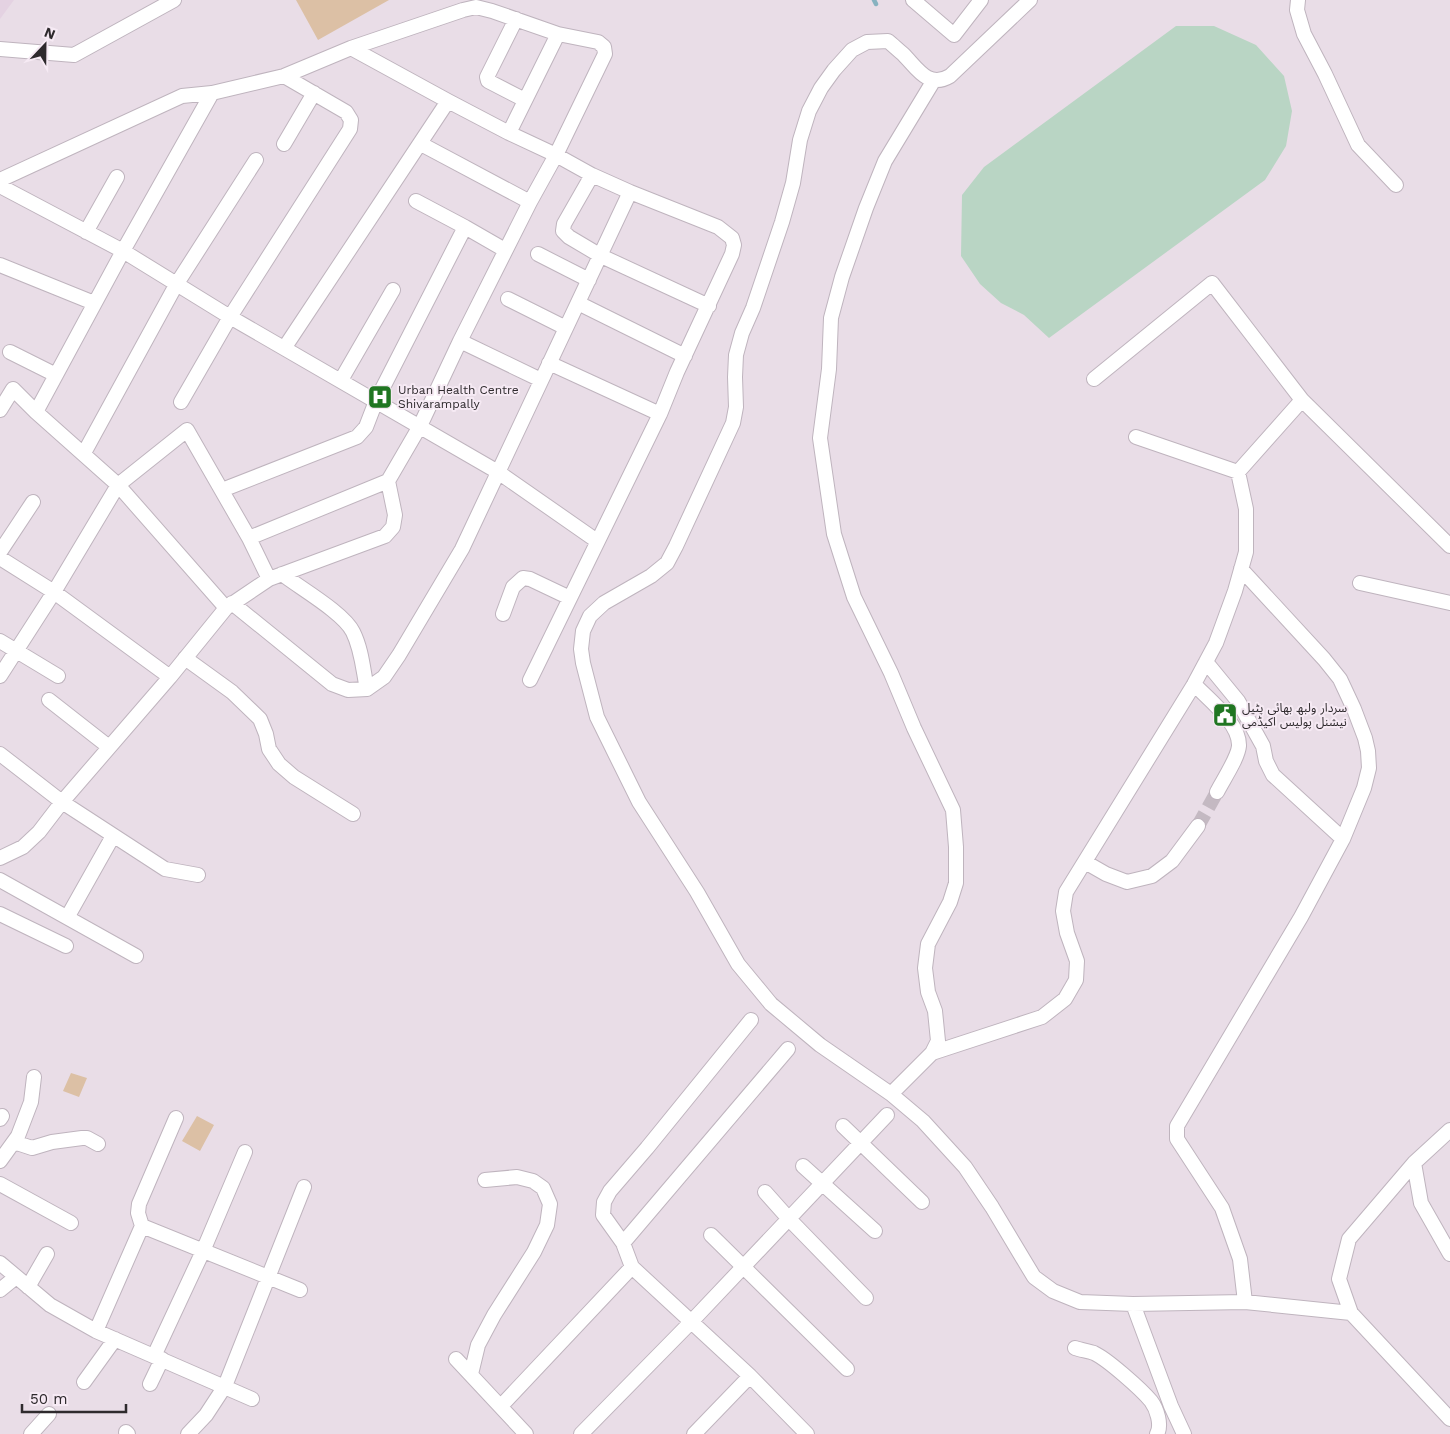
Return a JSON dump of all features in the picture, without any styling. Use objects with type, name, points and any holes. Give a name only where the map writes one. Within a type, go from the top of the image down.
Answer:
[{"type":"street","points":[[0,49],[74,55],[174,0]]},
{"type":"street","points":[[913,0],[954,35],[981,0]]},
{"type":"street","points":[[1030,0],[950,76],[942,80],[934,80],[921,74],[888,41],[867,42],[852,50],[821,88],[809,111],[800,140],[793,183],[782,222],[753,308],[742,333],[736,355],[736,407],[733,423],[667,563],[652,576],[604,602],[590,616],[583,631],[581,649],[583,663],[597,717],[639,802],[697,892],[738,964],[771,1004],[820,1045],[891,1094],[923,1121],[965,1166],[1034,1276],[1053,1291],[1080,1302],[1133,1304],[1244,1302],[1351,1313]]},
{"type":"street","points":[[1298,0],[1298,10],[1304,34],[1358,145],[1396,185]]},
{"type":"street","points":[[0,180],[182,96],[212,93],[284,76],[350,48],[463,10],[476,8],[492,11],[558,34],[598,42],[604,47],[605,54],[556,155],[505,250],[420,426],[388,481],[249,538]]},
{"type":"street","points":[[516,19],[487,77],[488,81],[525,100]]},
{"type":"street","points":[[509,133],[558,34]]},
{"type":"street","points":[[350,48],[592,175],[718,227],[732,238],[734,245],[732,254],[660,414],[530,680]]},
{"type":"street","points":[[182,402],[230,317],[350,129],[351,120],[346,112],[284,76]]},
{"type":"street","points":[[891,1094],[932,1053],[938,1041],[936,1011],[928,992],[925,968],[928,944],[950,902],[956,884],[953,810],[914,728],[891,673],[854,597],[834,534],[820,438],[829,369],[831,318],[842,277],[885,161],[934,80]]},
{"type":"street","points":[[36,412],[94,303],[212,93]]},
{"type":"street","points":[[284,144],[314,93]]},
{"type":"street","points":[[285,347],[448,101]]},
{"type":"street","points":[[421,144],[530,202]]},
{"type":"street","points":[[84,454],[176,285],[256,160]]},
{"type":"street","points":[[592,175],[564,224],[563,231],[569,237],[601,256],[709,306]]},
{"type":"street","points":[[86,232],[117,177]]},
{"type":"street","points":[[0,186],[123,251],[230,317],[285,347],[498,472],[598,541]]},
{"type":"street","points":[[0,410],[13,390],[118,485],[229,606],[332,684],[348,690],[367,688],[384,676],[399,655],[462,549],[630,192]]},
{"type":"street","points":[[416,201],[505,250]]},
{"type":"street","points":[[222,490],[358,437],[366,427],[376,401],[465,227]]},
{"type":"street","points":[[538,254],[589,280]]},
{"type":"street","points":[[0,265],[94,303]]},
{"type":"street","points":[[1094,379],[1212,283],[1302,400],[1450,546]]},
{"type":"street","points":[[341,380],[393,290]]},
{"type":"street","points":[[508,299],[566,328]]},
{"type":"street","points":[[578,303],[685,356]]},
{"type":"street","points":[[460,341],[541,380]]},
{"type":"street","points":[[10,352],[56,375]]},
{"type":"street","points":[[549,363],[660,414]]},
{"type":"street","points":[[1238,472],[1302,400]]},
{"type":"street","points":[[0,676],[54,592],[118,485],[187,430],[249,538],[276,577],[338,615],[352,630],[359,646],[367,688]]},
{"type":"street","points":[[1136,437],[1238,472]]},
{"type":"street","points":[[932,1053],[1042,1017],[1065,999],[1076,980],[1077,961],[1067,933],[1063,911],[1066,892],[1194,684],[1216,643],[1235,591],[1246,552],[1246,509],[1238,472]]},
{"type":"street","points":[[0,858],[23,847],[39,832],[62,802],[229,606],[276,577],[385,536],[393,527],[396,515],[388,481]]},
{"type":"street","points":[[0,552],[33,502]]},
{"type":"street","points":[[0,558],[54,592],[170,676]]},
{"type":"street","points":[[1241,569],[1340,678],[1365,738],[1369,768],[1364,788],[1342,839],[1301,917],[1177,1126],[1177,1139],[1222,1208],[1240,1258],[1244,1302]]},
{"type":"street","points":[[503,614],[514,587],[523,578],[530,579],[570,598]]},
{"type":"street","points":[[1360,583],[1450,603]]},
{"type":"street","points":[[0,641],[58,676]]},
{"type":"street","points":[[185,658],[232,692],[260,719],[269,749],[279,764],[294,777],[353,814]]},
{"type":"street","points":[[1206,662],[1238,702],[1263,746],[1266,761],[1273,775],[1342,839]]},
{"type":"street","points":[[1194,684],[1228,719],[1236,731],[1239,746],[1217,792]]},
{"type":"street","points":[[49,700],[109,748]]},
{"type":"street","points":[[0,754],[62,802],[165,869],[198,875]]},
{"type":"street","points":[[1084,862],[1106,874],[1127,882],[1152,876],[1172,861],[1198,826]]},
{"type":"street","points":[[68,916],[113,836]]},
{"type":"street","points":[[0,880],[68,916],[136,956]]},
{"type":"street","points":[[0,914],[66,946]]},
{"type":"street","points":[[751,1020],[610,1191],[604,1202],[603,1215],[622,1243],[632,1267],[750,1376],[807,1434]]},
{"type":"street","points":[[622,1243],[788,1049]]},
{"type":"street","points":[[0,1160],[18,1136],[31,1102],[34,1077]]},
{"type":"street","points":[[581,1434],[691,1322],[887,1115]]},
{"type":"street","points":[[96,1331],[142,1226],[138,1212],[139,1204],[176,1118]]},
{"type":"street","points":[[842,1126],[922,1202]]},
{"type":"street","points":[[1450,1130],[1414,1163],[1349,1239],[1340,1279],[1351,1313],[1450,1419]]},
{"type":"street","points":[[14,1142],[32,1148],[52,1142],[87,1138],[98,1144]]},
{"type":"street","points":[[150,1384],[158,1358],[245,1152]]},
{"type":"street","points":[[1414,1163],[1421,1202],[1450,1254]]},
{"type":"street","points":[[803,1166],[875,1231]]},
{"type":"street","points":[[471,1374],[478,1345],[494,1315],[534,1252],[547,1225],[550,1204],[543,1188],[533,1181],[517,1177],[485,1180]]},
{"type":"street","points":[[0,1184],[71,1222]]},
{"type":"street","points":[[188,1434],[206,1415],[225,1386],[304,1187]]},
{"type":"street","points":[[765,1192],[866,1298]]},
{"type":"street","points":[[142,1226],[300,1290]]},
{"type":"street","points":[[711,1235],[847,1369]]},
{"type":"street","points":[[28,1287],[47,1254]]},
{"type":"street","points":[[0,1263],[50,1304],[96,1331],[252,1399]]},
{"type":"street","points":[[501,1406],[632,1267]]},
{"type":"street","points":[[0,1290],[16,1277]]},
{"type":"street","points":[[1133,1304],[1171,1406],[1184,1434]]},
{"type":"street","points":[[84,1382],[115,1339]]},
{"type":"street","points":[[1075,1348],[1094,1353],[1113,1367],[1152,1402],[1158,1414],[1159,1430],[1157,1434]]},
{"type":"street","points":[[456,1359],[526,1434]]},
{"type":"street","points":[[694,1434],[750,1376]]},
{"type":"street","points":[[31,1434],[49,1414]]},
{"type":"shaded area","points":[[0,0],[14,0],[0,19]]},
{"type":"green space","points":[[1176,26],[1214,26],[1256,45],[1284,76],[1292,111],[1286,146],[1265,180],[1049,338],[1024,315],[1001,303],[980,284],[961,256],[962,195],[984,167]]},
{"type":"building","points":[[296,0],[389,0],[318,40]]},
{"type":"building","points":[[71,1073],[87,1078],[79,1097],[63,1091]]},
{"type":"building","points":[[197,1116],[214,1125],[200,1151],[182,1141]]},
{"type":"waterway","points":[[874,0],[876,4]]},
{"type":"tunnel","points":[[1198,826],[1217,792]]},
{"type":"place","name":"Urban Health Centre Shivarampally","points":[[380,397]]},
{"type":"place","name":"سردار ولبھ بھائی پٹیل نیشنل پولیس اکیڈمی","points":[[1225,715]]}]
